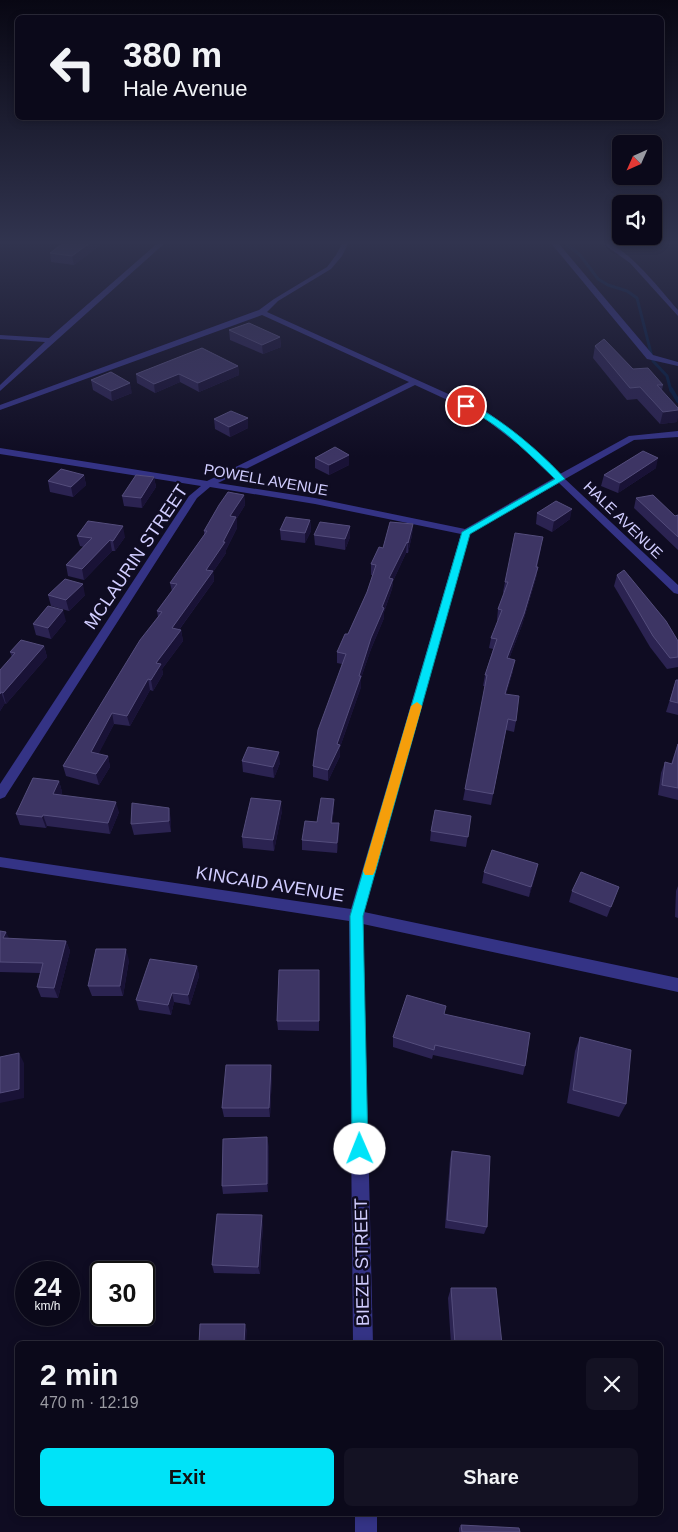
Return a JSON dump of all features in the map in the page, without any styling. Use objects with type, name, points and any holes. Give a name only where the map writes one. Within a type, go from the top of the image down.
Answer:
[{"type":"street","points":[[0,389],[81,313]]},
{"type":"street","points":[[0,408],[258,313]]},
{"type":"street","name":"HALE AVENUE","points":[[265,313],[483,413],[523,444],[678,591]]},
{"type":"street","points":[[615,313],[650,357],[678,364]]},
{"type":"street","points":[[0,337],[51,340]]},
{"type":"street","name":"MCLAURIN STREET","points":[[0,794],[159,547],[194,496],[208,484],[415,382]]},
{"type":"street","points":[[466,532],[632,438],[678,434]]},
{"type":"street","name":"POWELL AVENUE","points":[[0,451],[315,501],[466,532]]},
{"type":"street","name":"BIEZE STREET","points":[[363,1341],[356,916],[466,532]]},
{"type":"street","name":"KINCAID AVENUE","points":[[0,862],[356,916],[678,985]]},
{"type":"street","points":[[366,1516],[366,1532]]},
{"type":"building","points":[[249,323],[280,337],[262,345],[229,330]]},
{"type":"building","points":[[604,339],[633,369],[648,368],[663,385],[657,385],[678,410],[663,412],[640,387],[630,388],[595,346]]},
{"type":"building","points":[[202,348],[238,366],[198,383],[179,374],[154,384],[136,374]]},
{"type":"building","points":[[111,372],[130,383],[111,391],[91,380]]},
{"type":"building","points":[[231,411],[248,418],[229,427],[214,419]]},
{"type":"building","points":[[335,447],[349,455],[329,465],[315,458]]},
{"type":"building","points":[[643,451],[658,458],[620,483],[604,475]]},
{"type":"building","points":[[61,469],[84,475],[71,487],[48,481]]},
{"type":"building","points":[[136,475],[154,477],[141,498],[122,496]]},
{"type":"building","points":[[228,492],[244,495],[230,516],[236,517],[223,542],[225,542],[206,570],[213,571],[172,628],[181,630],[156,663],[161,664],[151,680],[148,679],[127,716],[112,713],[91,752],[108,756],[96,774],[63,766],[140,640],[162,612],[157,611],[177,584],[170,583],[207,531],[204,531]]},
{"type":"building","points":[[653,495],[675,516],[678,515],[678,537],[636,498]]},
{"type":"building","points":[[556,501],[572,509],[554,521],[537,513]]},
{"type":"building","points":[[286,517],[310,520],[305,533],[280,530]]},
{"type":"building","points":[[88,521],[123,526],[113,541],[110,540],[82,569],[66,565],[92,538],[77,536]]},
{"type":"building","points":[[320,522],[350,526],[345,539],[314,535]]},
{"type":"building","points":[[390,522],[413,524],[408,543],[389,578],[393,579],[382,607],[384,608],[371,638],[359,676],[361,676],[337,744],[340,745],[328,770],[313,766],[318,730],[346,654],[337,652],[345,634],[348,634],[367,592],[376,565],[371,564],[379,547],[383,548]]},
{"type":"building","points":[[515,533],[543,537],[536,567],[538,567],[524,614],[507,658],[515,660],[505,694],[519,696],[516,721],[508,719],[493,794],[465,789],[487,675],[485,675],[497,639],[491,638],[502,610],[498,609],[508,582],[505,582]]},
{"type":"building","points":[[624,570],[666,621],[678,641],[678,657],[670,658],[653,636],[617,575]]},
{"type":"building","points":[[65,579],[83,584],[66,600],[48,595]]},
{"type":"building","points":[[48,606],[63,610],[48,628],[33,624]]},
{"type":"building","points":[[21,640],[44,646],[3,693],[1,692],[0,694],[0,670],[15,653],[10,652]]},
{"type":"building","points":[[676,680],[678,680],[678,703],[670,701]]},
{"type":"building","points":[[678,744],[678,788],[662,785],[665,762],[672,764]]},
{"type":"building","points":[[248,747],[279,752],[273,767],[242,761]]},
{"type":"building","points":[[33,778],[59,781],[53,794],[116,802],[108,823],[43,815],[42,817],[16,814]]},
{"type":"building","points":[[251,798],[281,801],[273,840],[242,837]]},
{"type":"building","points":[[321,798],[334,799],[331,823],[339,823],[337,843],[302,840],[305,821],[317,822]]},
{"type":"building","points":[[132,803],[169,808],[169,821],[131,824]]},
{"type":"building","points":[[435,810],[471,816],[468,837],[431,831]]},
{"type":"building","points":[[492,850],[538,864],[531,887],[484,872]]},
{"type":"building","points":[[581,872],[619,887],[611,907],[572,891]]},
{"type":"building","points":[[0,931],[6,932],[3,938],[66,941],[54,988],[37,987],[43,963],[0,962]]},
{"type":"building","points":[[96,949],[126,949],[120,986],[88,986]]},
{"type":"building","points":[[150,959],[197,966],[188,995],[172,993],[168,1005],[136,1000]]},
{"type":"building","points":[[279,970],[319,970],[319,1021],[277,1021]]},
{"type":"building","points":[[407,995],[446,1006],[444,1014],[530,1033],[525,1066],[435,1045],[434,1050],[393,1037]]},
{"type":"building","points":[[580,1037],[631,1050],[626,1104],[573,1090]]},
{"type":"building","points":[[19,1053],[19,1089],[0,1093],[0,1057]]},
{"type":"building","points":[[226,1065],[271,1065],[269,1108],[222,1108]]},
{"type":"building","points":[[267,1137],[267,1184],[222,1186],[223,1139]]},
{"type":"building","points":[[452,1151],[490,1156],[487,1227],[447,1220]]},
{"type":"building","points":[[217,1214],[262,1215],[258,1267],[212,1265]]},
{"type":"building","points":[[451,1288],[496,1288],[502,1341],[455,1341]]},
{"type":"building","points":[[200,1324],[245,1324],[244,1341],[199,1341]]},
{"type":"building","points":[[461,1525],[519,1528],[520,1532],[462,1532]]},
{"type":"waterway","points":[[641,313],[653,361],[667,376],[671,391]]},
{"type":"waterway","points":[[671,389],[678,401]]},
{"type":"slow traffic","points":[[369,871],[417,706]]},
{"type":"route","points":[[360,1149],[356,916],[466,532],[560,479],[523,444],[483,413],[466,406]]}]
